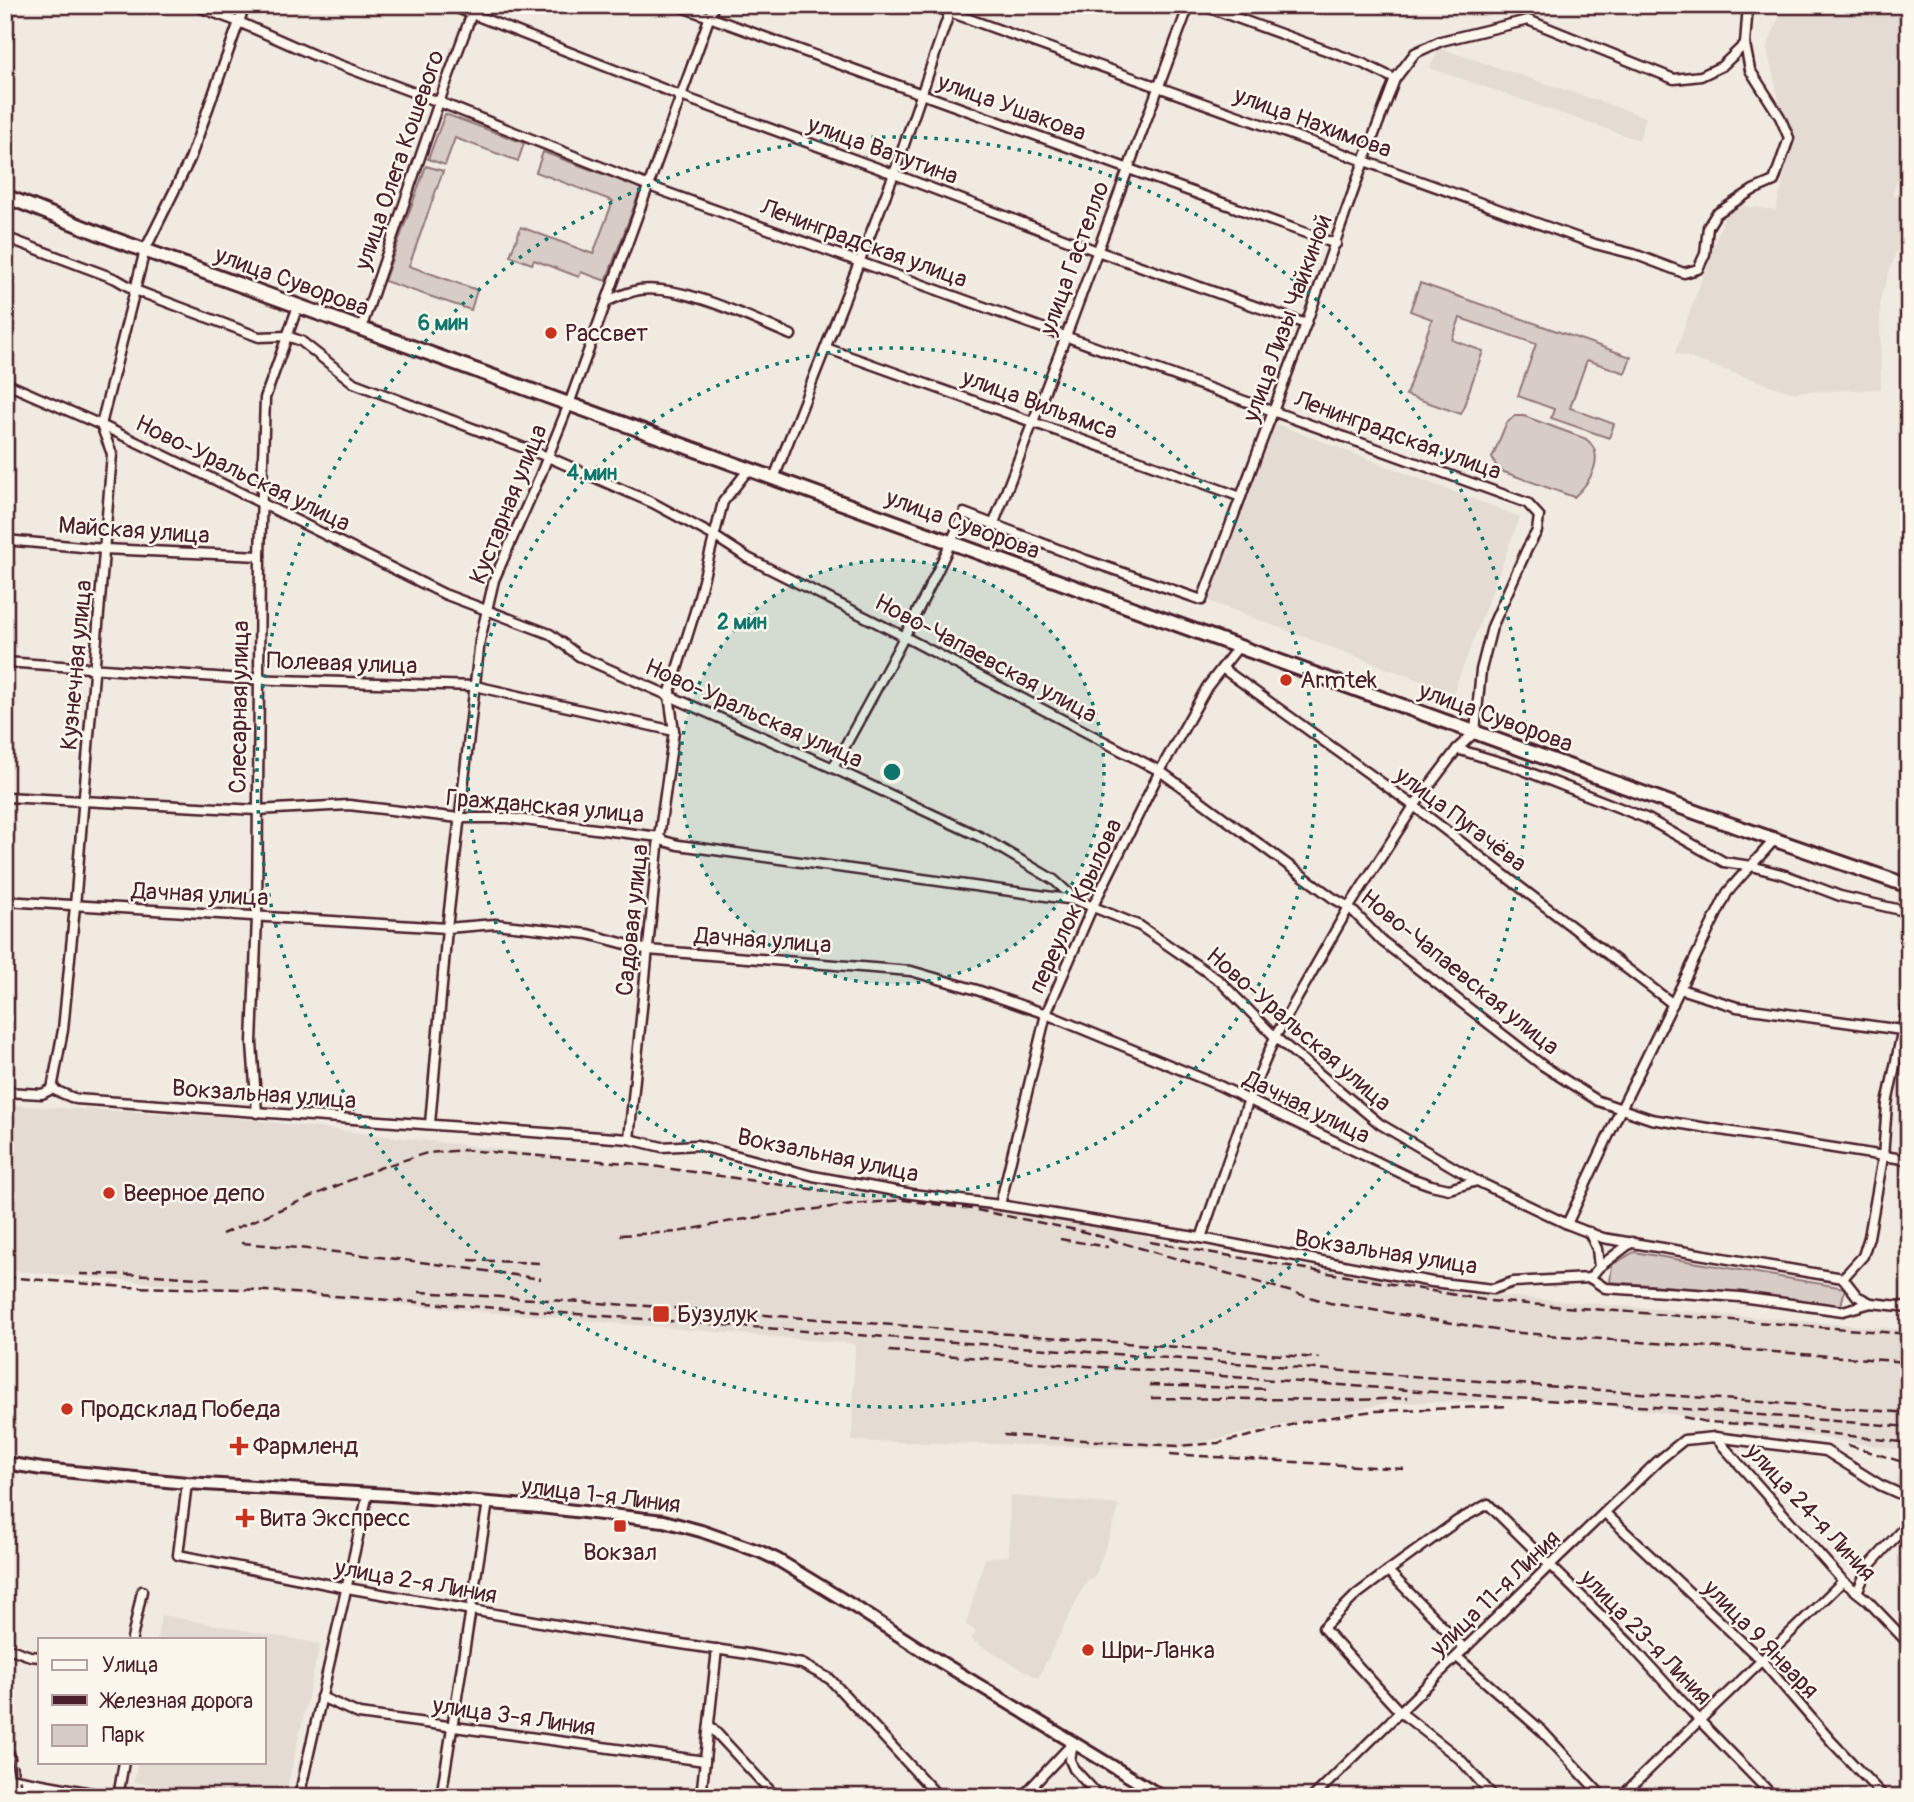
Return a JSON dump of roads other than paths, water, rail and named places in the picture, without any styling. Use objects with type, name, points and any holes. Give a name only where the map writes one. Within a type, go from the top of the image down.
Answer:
[{"type":"main road","name":"улица Суворова","points":[[5,196],[298,306],[1475,732],[1909,886]]},
{"type":"main road","name":"улица 1-я Линия","points":[[5,1463],[187,1483],[488,1502],[664,1521],[701,1531],[778,1560],[1163,1797]]},
{"type":"street","name":"Ленинградская улица","points":[[193,5],[649,186],[1527,503],[1539,516],[1537,531],[1492,627],[1481,670],[1475,732]]},
{"type":"street","points":[[101,425],[145,250],[190,159],[245,5]]},
{"type":"street","name":"улица Ватутина","points":[[449,5],[474,10],[681,96],[894,173],[1097,251],[1306,324]]},
{"type":"street","name":"улица Ушакова","points":[[676,5],[1336,244]]},
{"type":"street","name":"Кустарная улица","points":[[430,1124],[459,818],[480,640],[494,580],[569,404],[714,5]]},
{"type":"street","name":"улица Нахимова","points":[[930,5],[951,9],[1159,88],[1595,244],[1634,254],[1684,273],[1698,269],[1705,254],[1708,227],[1716,214],[1753,190],[1774,181],[1789,138],[1776,110],[1751,70],[1745,44]]},
{"type":"street","name":"улица Гастелло","points":[[994,523],[1189,5]]},
{"type":"street","points":[[1201,5],[1364,64],[1395,79]]},
{"type":"street","points":[[1745,44],[1748,5]]},
{"type":"street","points":[[774,478],[894,173],[951,9]]},
{"type":"street","name":"улица Олега Кошевого","points":[[361,328],[439,102],[474,10]]},
{"type":"street","name":"улица Лизы Чайкиной","points":[[994,523],[1086,560],[1202,600],[1395,79],[1415,53],[1441,41],[1528,20],[1674,79],[1701,76],[1722,66],[1745,44]]},
{"type":"street","name":"Ново-Чапаевская улица","points":[[5,237],[259,337],[287,336],[301,341],[355,383],[548,457],[653,503],[748,558],[1160,771],[1349,907],[1382,941],[1542,1065],[1598,1101],[1651,1119],[1909,1160]]},
{"type":"street","points":[[607,301],[638,290],[672,291],[727,309],[791,335]]},
{"type":"street","name":"Слесарная улица","points":[[257,1113],[252,1043],[257,917],[258,679],[265,398],[298,306]]},
{"type":"street","name":"улица Вильямса","points":[[825,348],[1241,497]]},
{"type":"street","name":"Ново-Уральская улица","points":[[5,383],[101,425],[444,594],[550,634],[579,656],[833,768],[983,838],[1054,880],[1076,900],[1140,926],[1220,981],[1275,1037],[1380,1124],[1477,1181],[1603,1238],[1843,1278]]},
{"type":"street","name":"Кузнечная улица","points":[[52,1089],[63,1030],[85,801],[112,454],[101,425]]},
{"type":"street","name":"Садовая улица","points":[[629,1139],[659,837],[674,731],[669,695],[696,608],[723,502],[749,469]]},
{"type":"street","points":[[833,768],[905,637],[964,513],[994,523]]},
{"type":"street","name":"Майская улица","points":[[5,540],[104,549],[260,556]]},
{"type":"street","name":"переулок Крылова","points":[[1000,1205],[1046,1014],[1092,908],[1160,771],[1207,687],[1239,646]]},
{"type":"street","name":"Полевая улица","points":[[5,662],[258,679],[475,686],[674,731]]},
{"type":"street","name":"улица Пугачёва","points":[[1222,668],[1414,806],[1673,1004]]},
{"type":"street","points":[[1201,1238],[1249,1100],[1275,1037],[1349,907],[1414,806],[1457,749],[1475,732]]},
{"type":"street","points":[[1457,749],[1513,766],[1648,819],[1724,862],[1785,875],[1840,896],[1909,912]]},
{"type":"street","name":"Гражданская улица","points":[[5,796],[257,810],[349,805],[459,818],[508,818],[659,837],[678,845],[1076,900]]},
{"type":"street","points":[[1567,1224],[1727,893],[1775,839]]},
{"type":"street","name":"Дачная улица","points":[[5,901],[447,928],[495,924],[588,934],[648,950],[911,971],[1046,1014],[1219,1085],[1421,1182],[1449,1189],[1477,1181]]},
{"type":"street","points":[[1680,989],[1737,1007],[1906,1030]]},
{"type":"street","points":[[1909,999],[1906,1030],[1887,1104],[1883,1157],[1866,1247],[1863,1256],[1843,1278],[1857,1296],[1871,1303],[1909,1307]]},
{"type":"street","name":"Вокзальная улица","points":[[5,1092],[42,1094],[52,1089],[76,1100],[629,1139],[662,1147],[697,1145],[813,1176],[912,1194],[1000,1205],[1201,1238],[1432,1282],[1493,1289],[1513,1282],[1590,1278]]},
{"type":"street","points":[[1589,1232],[1597,1249],[1599,1267]]},
{"type":"street","points":[[1632,1242],[1599,1267],[1590,1278],[1605,1288],[1740,1297],[1843,1311],[1871,1303]]},
{"type":"street","name":"улица 11-я Линия","points":[[1313,1797],[1658,1461],[1684,1440],[1715,1437],[1826,1451],[1880,1485],[1909,1498]]},
{"type":"street","name":"улица 24-я Линия","points":[[1715,1437],[1843,1581],[1867,1600],[1909,1644]]},
{"type":"street","name":"улица 2-я Линия","points":[[187,1483],[178,1555],[574,1628],[802,1664],[830,1679],[939,1797]]},
{"type":"street","points":[[299,1797],[368,1493]]},
{"type":"street","points":[[441,1797],[488,1502]]},
{"type":"street","name":"улица 23-я Линия","points":[[1388,1571],[1457,1521],[1488,1504],[1629,1643],[1774,1797]]},
{"type":"street","name":"улица 9 Января","points":[[1605,1513],[1762,1661],[1884,1797]]},
{"type":"street","points":[[1857,1592],[1869,1566],[1909,1522]]},
{"type":"street","points":[[1465,1649],[1388,1571],[1356,1595],[1323,1628],[1400,1712],[1460,1759],[1494,1797]]},
{"type":"street","points":[[1621,1797],[1843,1581]]},
{"type":"street","points":[[132,1638],[142,1591]]},
{"type":"street","points":[[5,1647],[38,1657]]},
{"type":"street","points":[[701,1797],[719,1650]]},
{"type":"street","points":[[1457,1657],[1542,1731],[1603,1797]]},
{"type":"street","name":"улица 3-я Линия","points":[[321,1697],[359,1714],[705,1761]]},
{"type":"street","points":[[710,1726],[776,1797]]},
{"type":"street","points":[[1022,1797],[1073,1743]]},
{"type":"street","points":[[1073,1743],[1070,1760],[1074,1769],[1100,1797]]},
{"type":"street","points":[[5,1757],[13,1797]]},
{"type":"street","points":[[9,1778],[116,1797],[124,1764]]},
{"type":"railway","points":[[222,1234],[379,1168],[427,1153],[465,1150],[638,1164],[865,1197]]},
{"type":"railway","points":[[620,1235],[678,1232],[732,1221],[852,1204],[904,1200],[972,1209],[1081,1231],[1330,1303],[1508,1332],[1909,1362]]},
{"type":"railway","points":[[1060,1239],[1108,1247]]},
{"type":"railway","points":[[1150,1242],[1490,1301],[1909,1334]]},
{"type":"railway","points":[[241,1243],[391,1258],[541,1279]]},
{"type":"railway","points":[[469,1260],[539,1263]]},
{"type":"railway","points":[[80,1274],[212,1279]]},
{"type":"railway","points":[[5,1277],[126,1287],[240,1289],[1909,1413]]},
{"type":"railway","points":[[419,1292],[662,1307],[1319,1358]]},
{"type":"railway","points":[[889,1351],[1909,1427]]},
{"type":"railway","points":[[1149,1385],[1268,1389]]},
{"type":"railway","points":[[1151,1398],[1408,1398]]},
{"type":"railway","points":[[1004,1435],[1178,1446],[1218,1443],[1298,1423],[1375,1411],[1510,1406]]},
{"type":"railway","points":[[1683,1417],[1707,1422],[1760,1425],[1909,1443]]},
{"type":"railway","points":[[1848,1445],[1909,1464]]},
{"type":"railway","points":[[1170,1454],[1404,1469]]},
{"type":"railway","points":[[5,1706],[23,1797]]},
{"type":"place","name":"Рассвет","points":[[551,333]]},
{"type":"place","name":"Armtek","points":[[1286,680]]},
{"type":"place","name":"Веерное депо","points":[[109,1193]]},
{"type":"place","name":"Бузулук","points":[[661,1314]]},
{"type":"place","name":"Продсклад Победа","points":[[67,1409]]},
{"type":"place","name":"Фармленд","points":[[239,1446]]},
{"type":"place","name":"Вита Экспресс","points":[[245,1518]]},
{"type":"place","name":"Вокзал","points":[[620,1526]]},
{"type":"place","name":"Шри-Ланка","points":[[1088,1650]]}]
